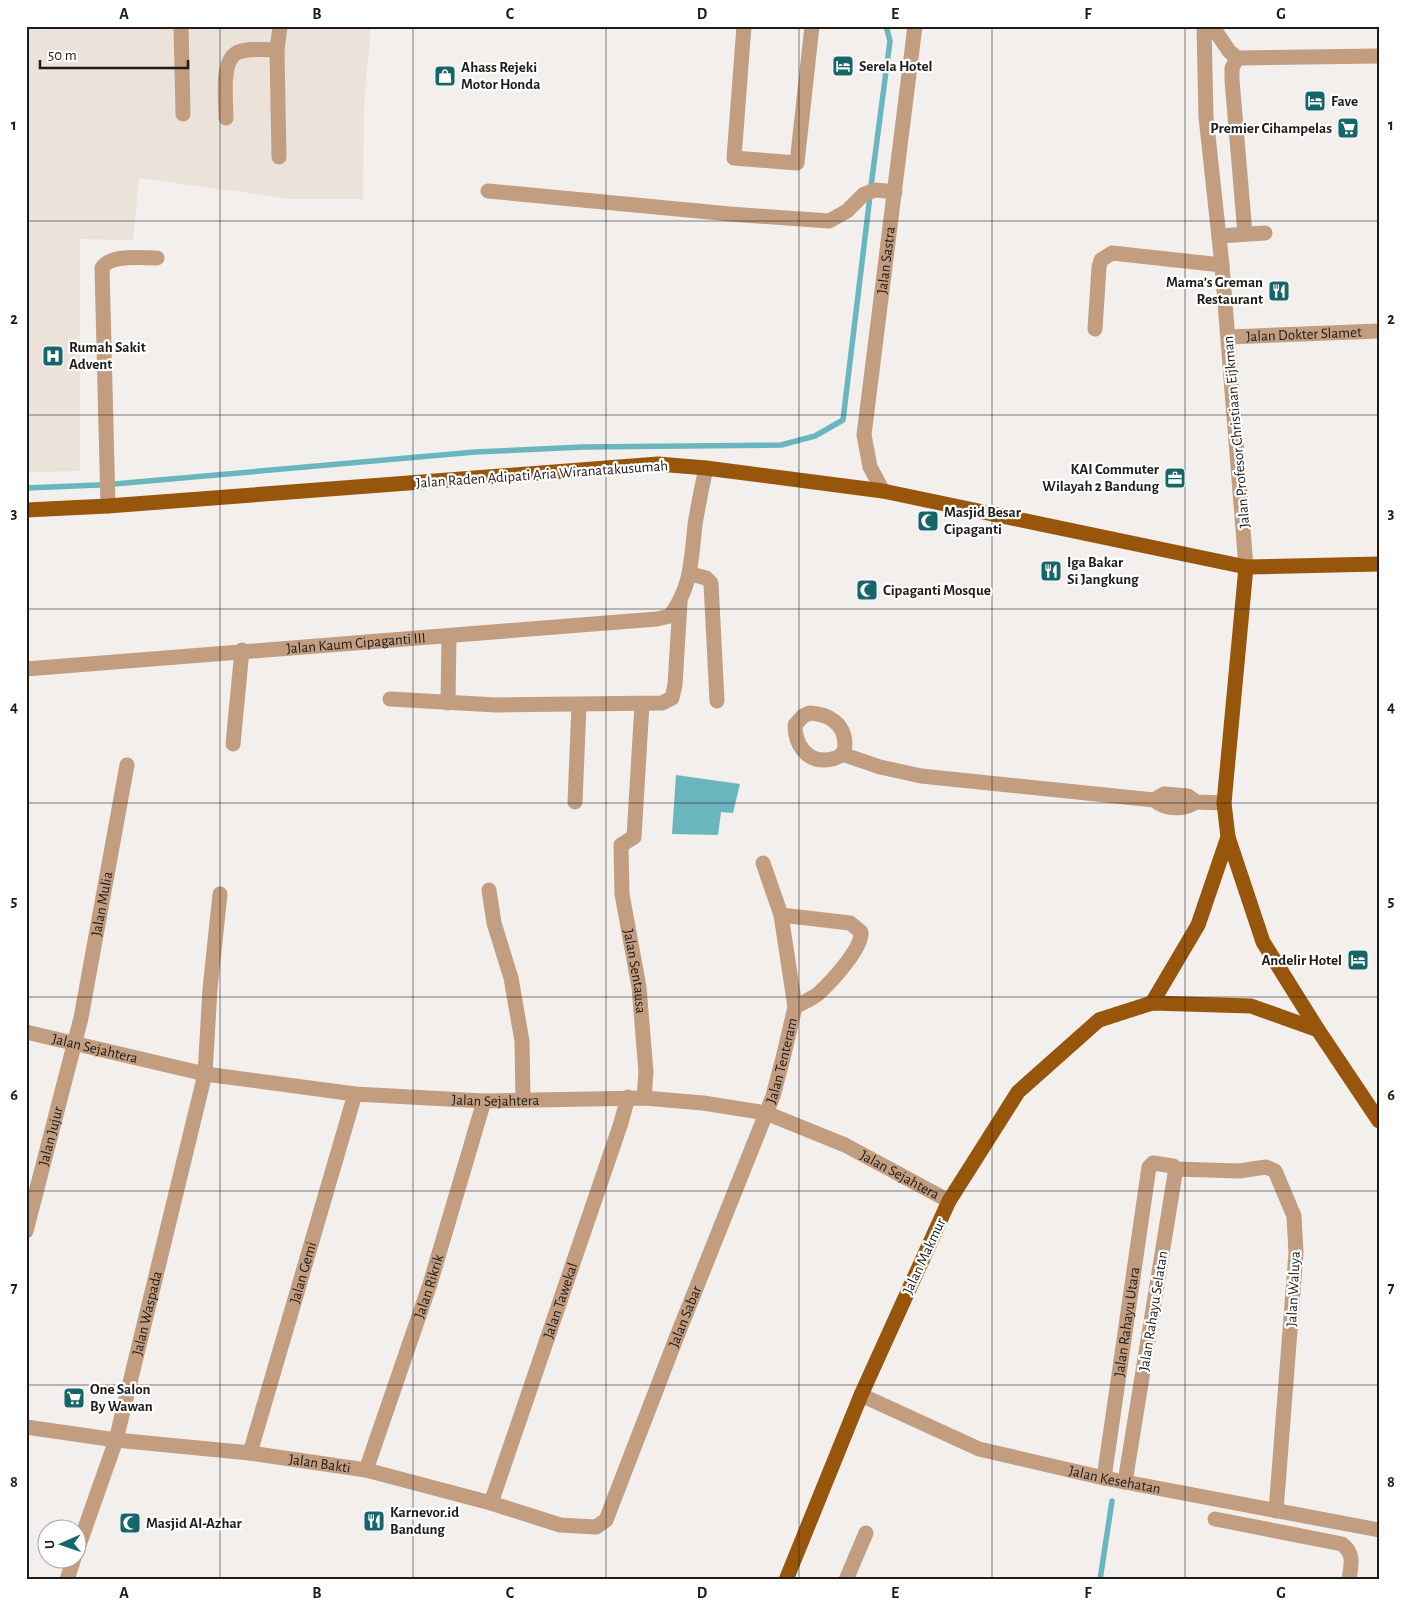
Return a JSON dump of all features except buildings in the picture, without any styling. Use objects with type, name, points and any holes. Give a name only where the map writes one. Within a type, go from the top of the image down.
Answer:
[{"type":"main road","name":"Jalan Raden Adipati Aria Wiranatakusumah","points":[[26,510],[108,506],[658,464],[706,468],[883,491],[1246,567],[1379,564]]},
{"type":"main road","name":"Jalan Profesor Christiaan Eijkman","points":[[1246,567],[1208,802],[1228,837],[1263,942],[1318,1030],[1379,1121]]},
{"type":"main road","name":"Jalan Profesor Christiaan Eijkman","points":[[1152,1004],[1198,925],[1228,837]]},
{"type":"main road","points":[[1152,1004],[1251,1006],[1318,1030]]},
{"type":"main road","name":"Jalan Makmur","points":[[786,1580],[860,1395],[949,1201],[1018,1092],[1099,1020],[1152,1004]]},
{"type":"street","points":[[181,26],[183,114]]},
{"type":"street","points":[[279,157],[277,50],[280,26]]},
{"type":"street","points":[[744,26],[734,158],[797,163],[812,26]]},
{"type":"street","name":"Jalan Sastra","points":[[883,491],[870,467],[864,434],[915,26]]},
{"type":"street","name":"Jalan Profesor Christiaan Eijkman","points":[[1204,26],[1206,117],[1222,265],[1246,567]]},
{"type":"street","points":[[1212,26],[1229,51],[1237,58],[1379,56]]},
{"type":"street","points":[[226,118],[226,81],[230,60],[236,53],[243,51],[277,50]]},
{"type":"street","points":[[1237,58],[1232,68],[1232,80],[1245,234]]},
{"type":"street","points":[[488,191],[730,214],[829,221],[847,212],[864,194],[876,190],[894,192]]},
{"type":"street","points":[[1219,236],[1265,233]]},
{"type":"street","points":[[1095,329],[1099,266],[1106,255],[1112,253],[1222,265]]},
{"type":"street","points":[[108,506],[102,268],[105,263],[112,260],[157,258]]},
{"type":"street","name":"Jalan Dokter Slamet","points":[[1228,337],[1379,330]]},
{"type":"street","points":[[390,699],[448,703],[642,705],[662,703],[672,698],[675,685],[680,603],[691,574],[695,523],[706,468]]},
{"type":"street","points":[[691,574],[706,578],[711,583],[717,701]]},
{"type":"street","name":"Jalan Kaum Cipaganti III","points":[[26,668],[658,619],[670,616],[680,603]]},
{"type":"street","points":[[448,703],[449,636]]},
{"type":"street","points":[[233,744],[242,650]]},
{"type":"street","points":[[575,802],[579,705]]},
{"type":"street","name":"Jalan Sentausa","points":[[642,705],[634,836],[621,845],[622,894],[640,987],[646,1072],[644,1098]]},
{"type":"street","points":[[842,754],[880,767],[921,776],[1154,800],[1164,794],[1188,796],[1208,802]]},
{"type":"street","name":"Jalan Mulia","points":[[75,1043],[127,764]]},
{"type":"street","name":"Jalan Tenteram","points":[[763,863],[780,915],[794,1008],[780,1071],[766,1113]]},
{"type":"street","points":[[489,890],[494,923],[511,978],[522,1040],[524,1100]]},
{"type":"street","name":"Jalan Waspada","points":[[88,1520],[116,1440],[205,1074],[211,980],[220,894]]},
{"type":"street","name":"Jalan Tenteram","points":[[780,915],[850,923],[861,932],[860,941],[835,977],[817,994],[794,1008]]},
{"type":"street","name":"Jalan Sejahtera","points":[[26,1032],[205,1074],[354,1094],[484,1101],[628,1097],[704,1103],[766,1113],[845,1144],[949,1201]]},
{"type":"street","name":"Jalan Jujur","points":[[26,1231],[75,1043]]},
{"type":"street","name":"Jalan Gemi","points":[[250,1453],[354,1094]]},
{"type":"street","name":"Jalan Tawekal","points":[[491,1503],[628,1097]]},
{"type":"street","name":"Jalan Rikrik","points":[[366,1470],[430,1284],[484,1101]]},
{"type":"street","name":"Jalan Sabar","points":[[606,1520],[680,1326],[766,1113]]},
{"type":"street","name":"Jalan Rahayu Utara","points":[[1104,1478],[1150,1166],[1153,1163],[1173,1166],[1175,1169]]},
{"type":"street","name":"Jalan Waluya","points":[[1175,1169],[1239,1171],[1266,1167],[1275,1171],[1294,1216],[1296,1253],[1276,1511]]},
{"type":"street","name":"Jalan Rahayu Selatan","points":[[1125,1482],[1175,1169]]},
{"type":"street","name":"Jalan Kesehatan","points":[[860,1395],[979,1449],[1104,1478],[1379,1530]]},
{"type":"street","name":"Jalan Bakti","points":[[26,1427],[116,1440],[250,1453],[366,1470],[491,1503],[560,1525],[596,1527],[606,1520]]},
{"type":"street","points":[[1216,1519],[1342,1544],[1350,1550],[1352,1558],[1349,1580]]},
{"type":"street","points":[[846,1580],[866,1533]]},
{"type":"street","points":[[66,1580],[70,1568]]},
{"type":"shaded area","name":"Rumah Sakit Advent","points":[[26,26],[371,26],[364,104],[363,199],[292,199],[139,178],[133,240],[80,239],[80,471],[26,472]]},
{"type":"water","points":[[676,775],[740,784],[733,813],[721,812],[718,835],[672,834]]},
{"type":"waterway","points":[[871,186],[890,41],[886,26]]},
{"type":"waterway","points":[[114,484],[475,452],[583,447],[781,445],[815,436],[843,420],[870,196]]},
{"type":"waterway","points":[[26,488],[99,485]]},
{"type":"waterway","points":[[1100,1580],[1112,1501]]},
{"type":"place","name":"Serela Hotel","points":[[843,66]]},
{"type":"place","name":"Ahass Rejeki Motor Honda","points":[[445,76]]},
{"type":"place","name":"Fave","points":[[1315,101]]},
{"type":"place","name":"Premier Cihampelas","points":[[1348,128]]},
{"type":"place","name":"Mama’s Greman Restaurant","points":[[1279,291]]},
{"type":"place","name":"Rumah Sakit Advent","points":[[53,356]]},
{"type":"place","name":"KAI Commuter Wilayah 2 Bandung","points":[[1175,478]]},
{"type":"place","name":"Masjid Besar Cipaganti","points":[[928,521]]},
{"type":"place","name":"Iga Bakar Si Jangkung","points":[[1051,571]]},
{"type":"place","name":"Cipaganti Mosque","points":[[867,590]]},
{"type":"place","name":"Andelir Hotel","points":[[1358,960]]},
{"type":"place","name":"One Salon By Wawan","points":[[74,1398]]},
{"type":"place","name":"Karnevor.id Bandung","points":[[374,1521]]},
{"type":"place","name":"Masjid Al-Azhar","points":[[130,1523]]}]
